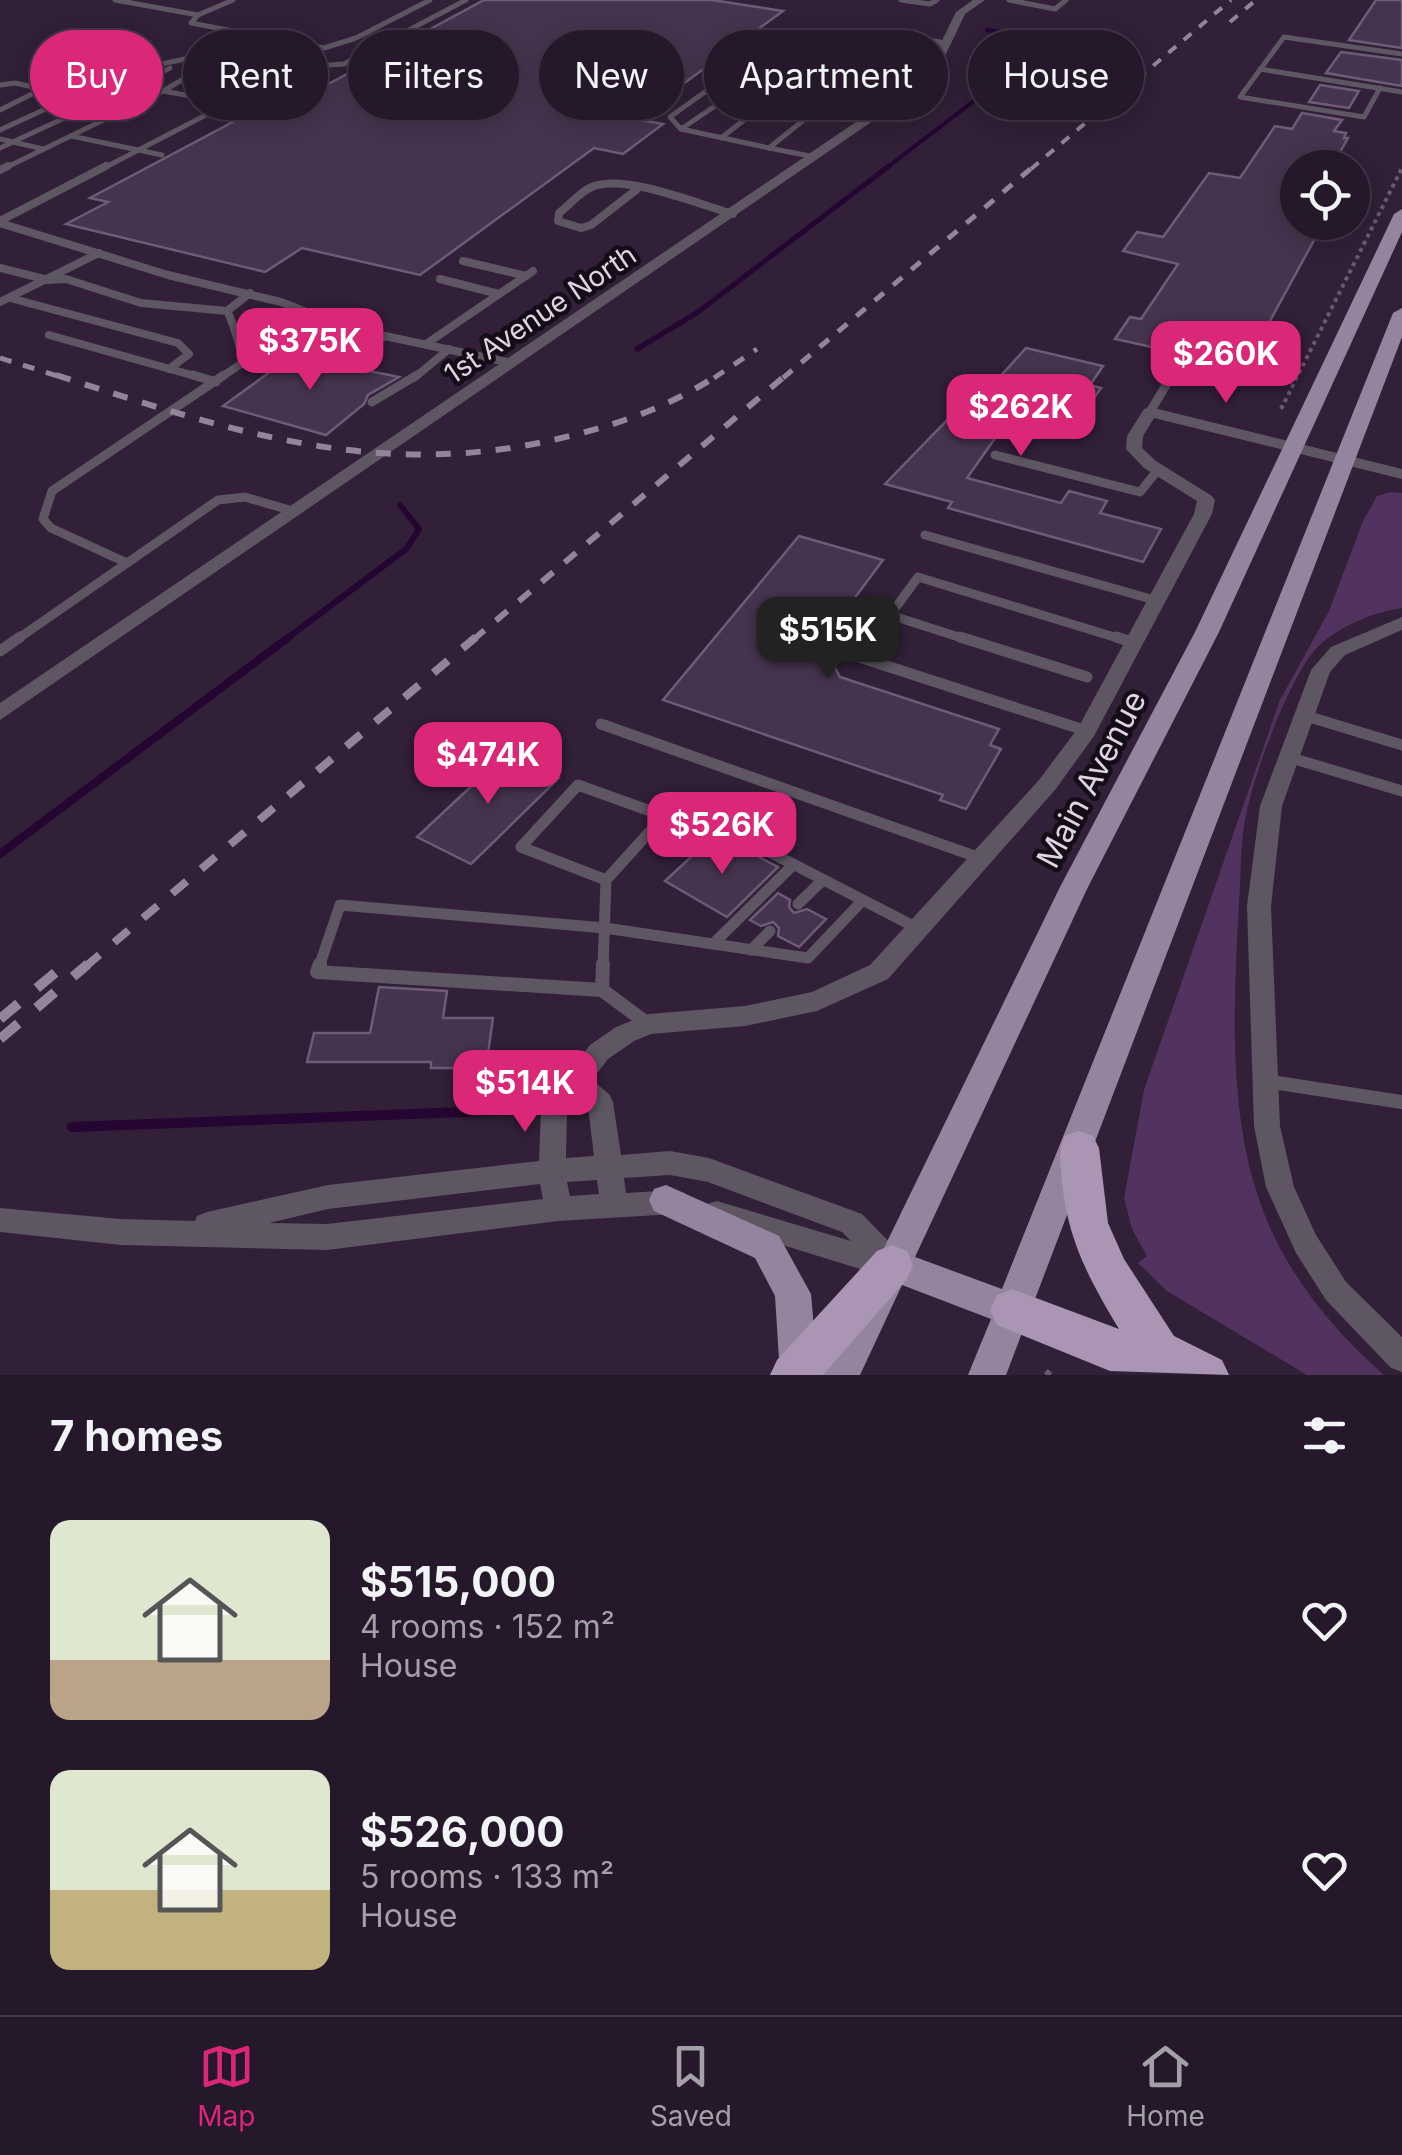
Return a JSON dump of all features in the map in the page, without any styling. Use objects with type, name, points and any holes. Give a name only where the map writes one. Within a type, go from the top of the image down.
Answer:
[{"type":"highway","points":[[1078,1148],[1088,1223],[1109,1272],[1158,1352]]},
{"type":"highway","points":[[808,1372],[892,1265]]},
{"type":"highway","points":[[1012,1310],[1110,1350],[1158,1352],[1206,1375]]},
{"type":"main road","name":"Main Avenue","points":[[892,1265],[1074,887],[1207,632],[1402,214]]},
{"type":"main road","points":[[987,1375],[1402,313]]},
{"type":"main road","points":[[666,1200],[766,1247],[793,1294],[808,1372]]},
{"type":"main road","points":[[892,1265],[1012,1310]]},
{"type":"street","name":"1st Avenue North","points":[[948,39],[961,12],[980,0]]},
{"type":"street","name":"1st Avenue North","points":[[7,708],[869,120]]},
{"type":"street","points":[[558,1209],[552,1171],[554,1109],[599,1052],[625,1034],[649,1024],[744,1016],[818,1000],[879,972],[1047,785],[1087,731],[1203,514],[1206,500],[1194,488],[1157,471],[1134,448],[1136,436],[1150,412],[1402,474]]},
{"type":"street","points":[[1402,622],[1338,651],[1321,670],[1271,806],[1259,906],[1267,1126],[1280,1186],[1306,1244],[1336,1291],[1402,1358]]},
{"type":"street","points":[[575,1082],[600,1102],[614,1204]]},
{"type":"street","points":[[184,1231],[328,1197],[552,1171],[670,1163],[709,1170],[852,1223],[892,1265]]},
{"type":"street","points":[[0,1220],[121,1232],[327,1237],[666,1200],[783,1229],[836,1252],[892,1265]]},
{"type":"lane","points":[[114,0],[198,15]]},
{"type":"lane","points":[[233,0],[198,15],[191,23],[324,48],[356,38],[430,0]]},
{"type":"lane","points":[[328,65],[344,64],[466,0]]},
{"type":"lane","points":[[900,0],[930,4],[937,0]]},
{"type":"lane","points":[[1009,0],[1055,8],[1066,0]]},
{"type":"lane","points":[[1380,88],[1364,116],[1240,97],[1284,37],[1402,54]]},
{"type":"lane","points":[[163,66],[183,61]]},
{"type":"lane","points":[[163,73],[169,70],[166,66]]},
{"type":"lane","points":[[1260,69],[1402,92]]},
{"type":"lane","points":[[0,85],[14,82],[42,89],[0,110]]},
{"type":"lane","points":[[704,90],[673,112],[673,124],[680,129],[815,157]]},
{"type":"lane","points":[[0,110],[20,115]]},
{"type":"lane","points":[[680,129],[704,113]]},
{"type":"lane","points":[[0,130],[30,116]]},
{"type":"lane","points":[[0,148],[60,120]]},
{"type":"lane","points":[[0,170],[103,120]]},
{"type":"lane","points":[[0,222],[196,120]]},
{"type":"lane","points":[[721,138],[744,120]]},
{"type":"lane","points":[[769,148],[801,120]]},
{"type":"lane","points":[[71,136],[162,155]]},
{"type":"lane","points":[[0,140],[44,149]]},
{"type":"lane","points":[[636,190],[590,226],[581,228],[558,221],[559,213],[593,186],[604,184],[636,190],[733,214]]},
{"type":"lane","points":[[0,222],[385,336],[512,363]]},
{"type":"lane","points":[[0,302],[99,253]]},
{"type":"lane","points":[[426,344],[530,273],[462,260]]},
{"type":"lane","points":[[0,268],[48,280],[66,279],[142,303],[228,311],[250,293]]},
{"type":"lane","points":[[440,279],[498,294]]},
{"type":"lane","points":[[10,298],[178,343],[189,354],[168,369]]},
{"type":"lane","points":[[228,311],[234,323],[233,337],[246,363]]},
{"type":"lane","points":[[127,563],[51,528],[43,519],[52,491],[314,315]]},
{"type":"lane","points":[[49,334],[216,382]]},
{"type":"lane","points":[[352,360],[385,336]]},
{"type":"lane","points":[[282,340],[328,350]]},
{"type":"lane","points":[[372,402],[414,378],[449,349]]},
{"type":"lane","points":[[1150,412],[1178,365]]},
{"type":"lane","points":[[995,455],[1140,492],[1157,471]]},
{"type":"lane","points":[[0,651],[218,500],[245,497],[293,510]]},
{"type":"lane","points":[[926,536],[1158,601]]},
{"type":"lane","points":[[1087,731],[859,657],[918,577],[1136,644]]},
{"type":"lane","points":[[890,615],[1087,678]]},
{"type":"lane","points":[[0,692],[7,708]]},
{"type":"lane","points":[[1302,714],[1402,745]]},
{"type":"lane","points":[[601,724],[980,858]]},
{"type":"lane","points":[[1288,757],[1402,791]]},
{"type":"lane","points":[[606,880],[521,847],[578,785],[664,816],[704,818],[918,929]]},
{"type":"lane","points":[[602,990],[606,880],[664,816]]},
{"type":"lane","points":[[713,944],[793,864]]},
{"type":"lane","points":[[798,904],[822,880]]},
{"type":"lane","points":[[649,1024],[602,990],[317,972],[340,904],[605,928],[808,958],[862,901]]},
{"type":"lane","points":[[751,950],[770,931]]},
{"type":"lane","points":[[1264,1081],[1402,1102]]},
{"type":"path","points":[[1280,409],[1402,168]]},
{"type":"shaded area","points":[[1402,493],[1402,608],[1343,628],[1322,643],[1303,666],[1262,760],[1242,845],[1235,1047],[1241,1120],[1256,1190],[1277,1243],[1307,1291],[1343,1335],[1384,1375],[1307,1375],[1167,1291],[1138,1263],[1147,1256],[1132,1229],[1124,1198],[1144,1090],[1280,700],[1329,611],[1363,521],[1377,496]]},
{"type":"building","points":[[484,0],[712,0],[783,11],[757,30],[704,30],[704,69],[684,83],[684,30],[539,30],[539,120],[641,120],[663,124],[623,154],[594,148],[420,275],[302,248],[265,272],[66,224],[108,202],[90,198],[236,120],[328,120],[328,84],[348,73],[348,120],[519,120],[519,30],[428,30]]},
{"type":"building","points":[[1376,0],[1402,0],[1402,48],[1349,40]]},
{"type":"building","points":[[1341,52],[1402,60],[1402,86],[1326,73]]},
{"type":"building","points":[[1320,85],[1359,91],[1349,108],[1309,102]]},
{"type":"building","points":[[1302,113],[1342,120],[1334,131],[1346,133],[1344,138],[1348,138],[1341,150],[1280,150],[1280,240],[1314,240],[1259,341],[1243,338],[1229,364],[1115,339],[1130,317],[1141,319],[1178,264],[1123,251],[1137,232],[1163,237],[1209,173],[1240,178],[1275,126],[1292,129]]},
{"type":"building","points":[[1026,348],[1103,366],[1090,385],[1101,388],[1090,404],[1078,402],[1064,422],[1015,410],[967,478],[1061,503],[1069,491],[1107,501],[1100,513],[1161,529],[1143,562],[948,508],[952,502],[885,484],[956,411],[966,414]]},
{"type":"building","points":[[299,351],[399,377],[368,395],[364,404],[326,435],[223,406]]},
{"type":"building","points":[[799,536],[883,560],[821,643],[840,677],[999,729],[990,745],[1001,749],[966,809],[940,800],[943,795],[663,700]]},
{"type":"building","points":[[493,751],[559,778],[471,864],[417,837],[479,779],[468,774]]},
{"type":"building","points":[[732,843],[778,867],[727,917],[665,881],[705,844],[722,853]]},
{"type":"building","points":[[778,893],[790,900],[789,907],[794,913],[807,909],[826,919],[799,947],[778,936],[779,928],[773,922],[761,926],[750,920]]},
{"type":"building","points":[[379,987],[447,991],[443,1018],[493,1018],[486,1068],[431,1068],[431,1062],[307,1062],[314,1033],[370,1033]]},
{"type":"waterway","points":[[885,169],[968,105]]},
{"type":"waterway","points":[[637,349],[698,312],[889,166]]},
{"type":"waterway","points":[[285,640],[406,549],[419,529],[400,505]]},
{"type":"waterway","points":[[0,854],[289,637]]},
{"type":"waterway","points":[[72,1127],[519,1110]]},
{"type":"railway","points":[[1031,169],[1231,0]]},
{"type":"railway","points":[[1230,22],[1256,0]]},
{"type":"railway","points":[[783,378],[1034,166]]},
{"type":"railway","points":[[714,378],[757,349]]},
{"type":"railway","points":[[0,358],[64,378]]},
{"type":"railway","points":[[56,375],[247,432],[372,452],[436,454],[501,449],[590,431],[665,404],[718,375]]},
{"type":"railway","points":[[473,640],[786,375]]},
{"type":"railway","points":[[85,967],[476,637]]},
{"type":"railway","points":[[0,1039],[88,964]]},
{"type":"railway","points":[[0,1019],[62,967]]}]
